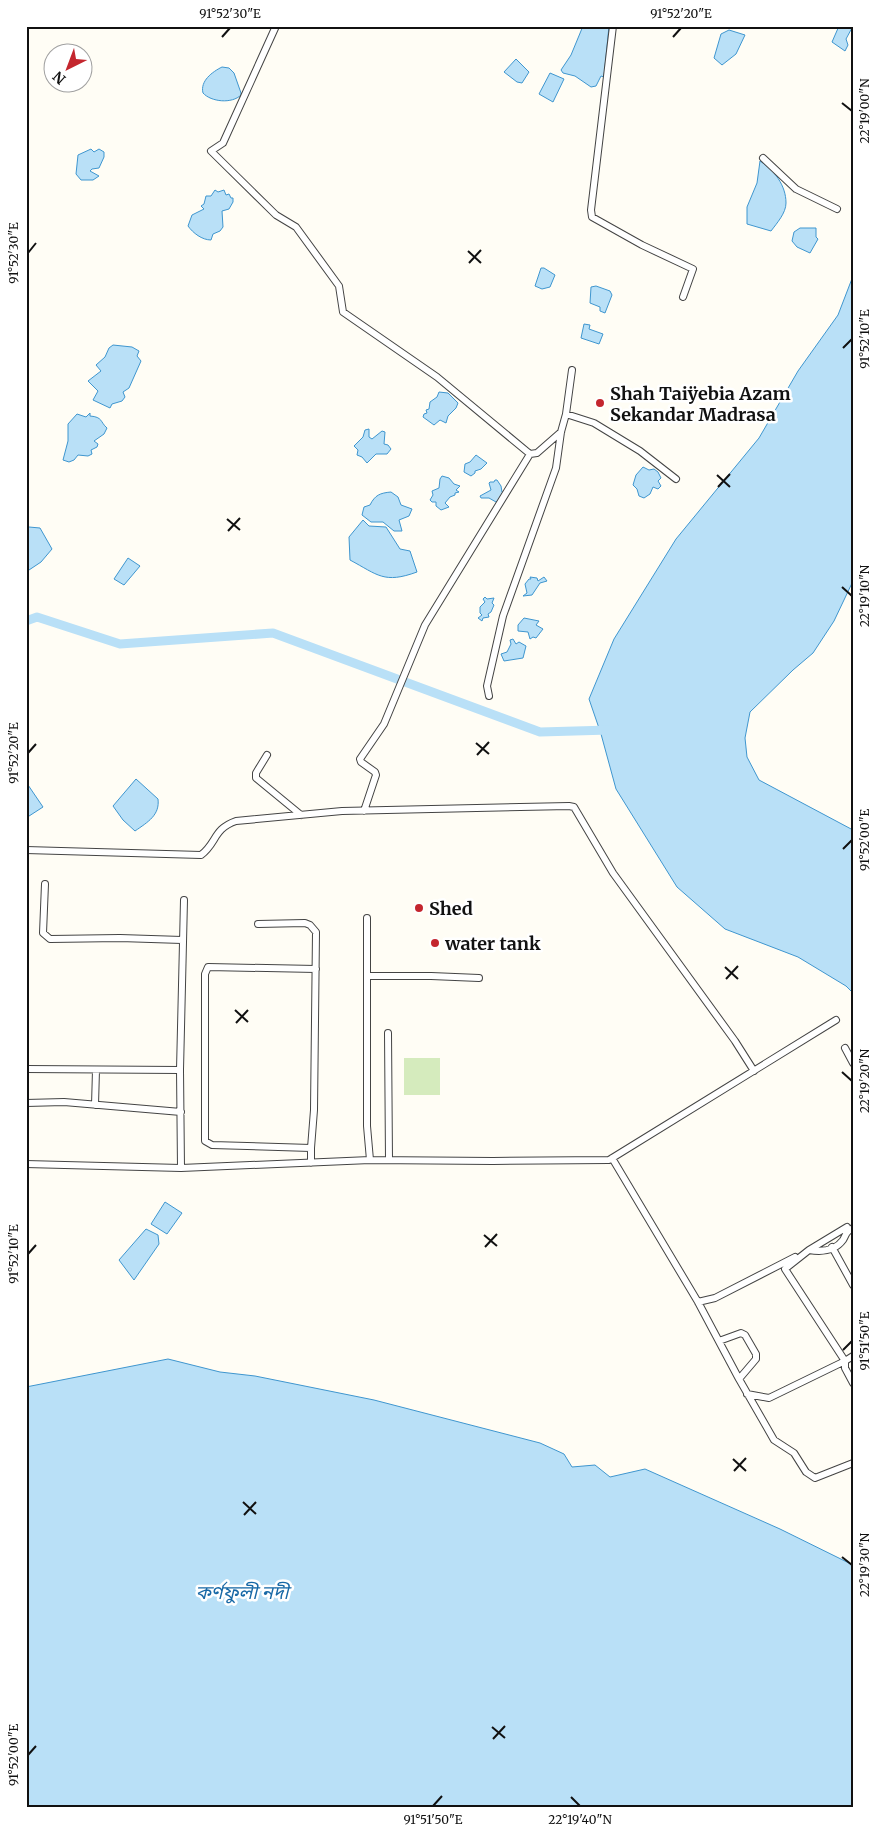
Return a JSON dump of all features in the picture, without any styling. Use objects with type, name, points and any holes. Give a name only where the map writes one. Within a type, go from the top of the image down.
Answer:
[{"type":"street","points":[[276,26],[223,143],[211,151],[276,215],[296,227],[339,286],[343,312],[437,377],[530,454],[537,453],[561,432]]},
{"type":"street","points":[[613,26],[591,210],[592,217],[642,245],[693,269],[683,297]]},
{"type":"street","points":[[763,158],[796,189],[837,209]]},
{"type":"street","points":[[489,696],[487,686],[503,616],[556,468],[572,370]]},
{"type":"street","points":[[566,414],[594,424],[640,451],[676,479]]},
{"type":"street","points":[[364,811],[376,775],[360,759],[384,724],[425,625],[530,454]]},
{"type":"street","points":[[267,755],[256,773],[256,778],[301,815]]},
{"type":"street","points":[[26,850],[201,854],[206,851],[222,827],[236,821],[364,811],[574,807],[613,873],[735,1041],[754,1071]]},
{"type":"street","points":[[45,884],[43,933],[50,939],[120,938],[182,940]]},
{"type":"street","points":[[181,1168],[180,1070],[184,900]]},
{"type":"street","points":[[367,918],[367,1126],[370,1160]]},
{"type":"street","points":[[258,924],[305,923],[310,925],[316,932],[314,1110],[311,1163]]},
{"type":"street","points":[[312,1148],[212,1145],[205,1141],[205,974],[208,967],[316,969]]},
{"type":"street","points":[[368,976],[479,978]]},
{"type":"street","points":[[26,1164],[181,1168],[370,1160],[609,1160],[836,1020]]},
{"type":"street","points":[[388,1033],[390,1160]]},
{"type":"street","points":[[845,1048],[853,1063]]},
{"type":"street","points":[[26,1069],[180,1070]]},
{"type":"street","points":[[95,1105],[96,1070]]},
{"type":"street","points":[[26,1103],[64,1102],[181,1112]]},
{"type":"street","points":[[612,1158],[698,1302],[774,1440],[794,1453],[806,1472],[815,1478],[853,1463]]},
{"type":"street","points":[[698,1302],[715,1298],[853,1226]]},
{"type":"street","points":[[853,1226],[846,1232],[842,1241],[824,1252],[809,1250],[785,1269],[844,1361],[844,1368],[853,1383]]},
{"type":"street","points":[[832,1247],[853,1285]]},
{"type":"street","points":[[719,1341],[741,1334],[746,1335],[756,1354],[756,1359],[739,1379]]},
{"type":"street","points":[[747,1394],[769,1398],[853,1356]]},
{"type":"green space","points":[[404,1058],[440,1058],[440,1095],[404,1095]]},
{"type":"water","points":[[583,26],[609,26],[604,77],[601,76],[596,86],[591,87],[575,76],[563,73],[561,70],[571,55]]},
{"type":"water","points":[[839,26],[853,26],[846,39],[848,45],[845,51],[832,42]]},
{"type":"water","points":[[729,30],[745,35],[736,54],[722,65],[714,58],[721,34]]},
{"type":"water","points":[[516,59],[529,72],[522,83],[517,82],[504,72]]},
{"type":"water","points":[[222,67],[229,68],[234,73],[241,93],[241,95],[232,100],[216,100],[203,93],[205,81],[214,71]]},
{"type":"water","points":[[550,73],[564,79],[553,102],[539,94]]},
{"type":"water","points":[[91,149],[94,152],[99,149],[104,152],[99,168],[90,171],[99,176],[93,180],[81,180],[76,174],[78,155]]},
{"type":"water","points":[[760,161],[778,179],[785,196],[786,203],[781,218],[771,231],[747,224],[747,207],[757,183]]},
{"type":"water","points":[[215,190],[218,192],[224,190],[226,195],[229,194],[233,198],[233,202],[229,209],[222,211],[223,227],[220,231],[213,234],[211,240],[208,240],[198,236],[188,226],[192,215],[204,209],[201,206],[204,204],[206,196],[211,196]]},
{"type":"water","points":[[800,228],[816,228],[816,237],[818,239],[810,253],[797,247],[792,241],[794,232]]},
{"type":"water","points":[[541,268],[555,275],[550,287],[542,289],[535,286]]},
{"type":"water","points":[[853,276],[853,581],[834,621],[813,653],[750,712],[745,738],[747,757],[759,780],[853,830],[853,993],[846,986],[798,957],[725,929],[677,887],[616,789],[589,699],[614,639],[676,539],[759,438],[798,371],[838,315]]},
{"type":"water","points":[[596,286],[610,291],[612,295],[605,313],[600,311],[600,307],[590,303],[591,287]]},
{"type":"water","points":[[584,324],[590,325],[589,329],[603,334],[599,344],[581,338]]},
{"type":"water","points":[[113,345],[132,347],[139,351],[137,356],[141,361],[129,388],[123,392],[125,397],[122,401],[112,404],[110,408],[93,400],[98,391],[88,381],[101,371],[96,365],[105,357],[109,348]]},
{"type":"water","points":[[439,392],[448,393],[458,403],[448,416],[446,423],[440,420],[434,425],[423,417],[427,413],[426,410],[429,409],[430,402],[437,397]]},
{"type":"water","points":[[90,413],[90,416],[99,419],[107,428],[104,434],[94,441],[98,444],[97,447],[91,450],[92,454],[88,456],[78,455],[69,462],[63,460],[68,441],[68,424],[77,414],[86,417]]},
{"type":"water","points":[[369,429],[369,437],[372,439],[382,431],[385,432],[384,444],[388,445],[391,449],[387,454],[376,454],[367,463],[362,457],[357,455],[358,450],[354,446],[363,437],[365,430]]},
{"type":"water","points":[[476,455],[487,463],[471,476],[464,472],[465,464],[470,462]]},
{"type":"water","points":[[643,467],[649,470],[654,469],[661,478],[658,481],[661,486],[658,489],[653,487],[650,494],[644,498],[639,496],[637,489],[633,485],[636,475]]},
{"type":"water","points":[[442,476],[449,478],[454,484],[460,486],[456,490],[459,492],[455,493],[445,503],[449,507],[441,510],[436,506],[436,502],[430,500],[433,495],[432,491],[439,488]]},
{"type":"water","points":[[495,480],[501,486],[502,492],[505,493],[496,502],[489,498],[481,498],[480,496],[491,490],[489,483]]},
{"type":"water","points":[[391,492],[398,497],[401,505],[412,509],[409,516],[399,520],[402,531],[394,531],[383,522],[371,522],[362,515],[364,507],[370,505],[376,497]]},
{"type":"water","points":[[363,520],[369,526],[386,527],[400,549],[410,551],[417,572],[406,576],[382,576],[350,560],[349,537]]},
{"type":"water","points":[[29,527],[40,528],[52,549],[41,562],[26,572],[26,530]]},
{"type":"water","points":[[128,558],[140,566],[124,585],[114,579]]},
{"type":"water","points":[[530,577],[537,578],[538,581],[544,577],[547,581],[540,583],[532,595],[523,596],[527,593],[525,584],[531,579]]},
{"type":"water","points":[[485,597],[487,599],[494,598],[492,603],[494,605],[488,614],[489,617],[483,618],[482,621],[478,618],[482,615],[480,607],[485,602],[483,599]]},
{"type":"water","points":[[524,618],[539,621],[536,625],[543,629],[536,638],[530,639],[528,632],[518,631],[518,625]]},
{"type":"water","points":[[513,639],[516,644],[519,642],[526,646],[523,658],[504,661],[501,654],[507,652],[511,644],[510,640]]},
{"type":"water","points":[[136,779],[158,799],[158,805],[152,818],[135,831],[123,820],[113,806]]},
{"type":"water","points":[[26,782],[43,807],[26,818]]},
{"type":"water","points":[[165,1202],[182,1213],[167,1234],[151,1224]]},
{"type":"water","points":[[146,1229],[158,1235],[159,1244],[134,1280],[119,1260]]},
{"type":"water","name":"কর্ণফুলী নদী","points":[[168,1359],[220,1372],[255,1376],[374,1400],[540,1443],[564,1454],[572,1467],[595,1465],[610,1477],[645,1469],[780,1529],[853,1565],[853,1807],[26,1807],[26,1387]]},
{"type":"waterway","points":[[26,621],[37,617],[120,644],[273,633],[540,732],[610,730]]},
{"type":"place","name":"Shah Taiÿebia Azam Sekandar Madrasa","points":[[600,403]]},
{"type":"place","name":"Shed","points":[[419,908]]},
{"type":"place","name":"water tank","points":[[435,943]]}]
